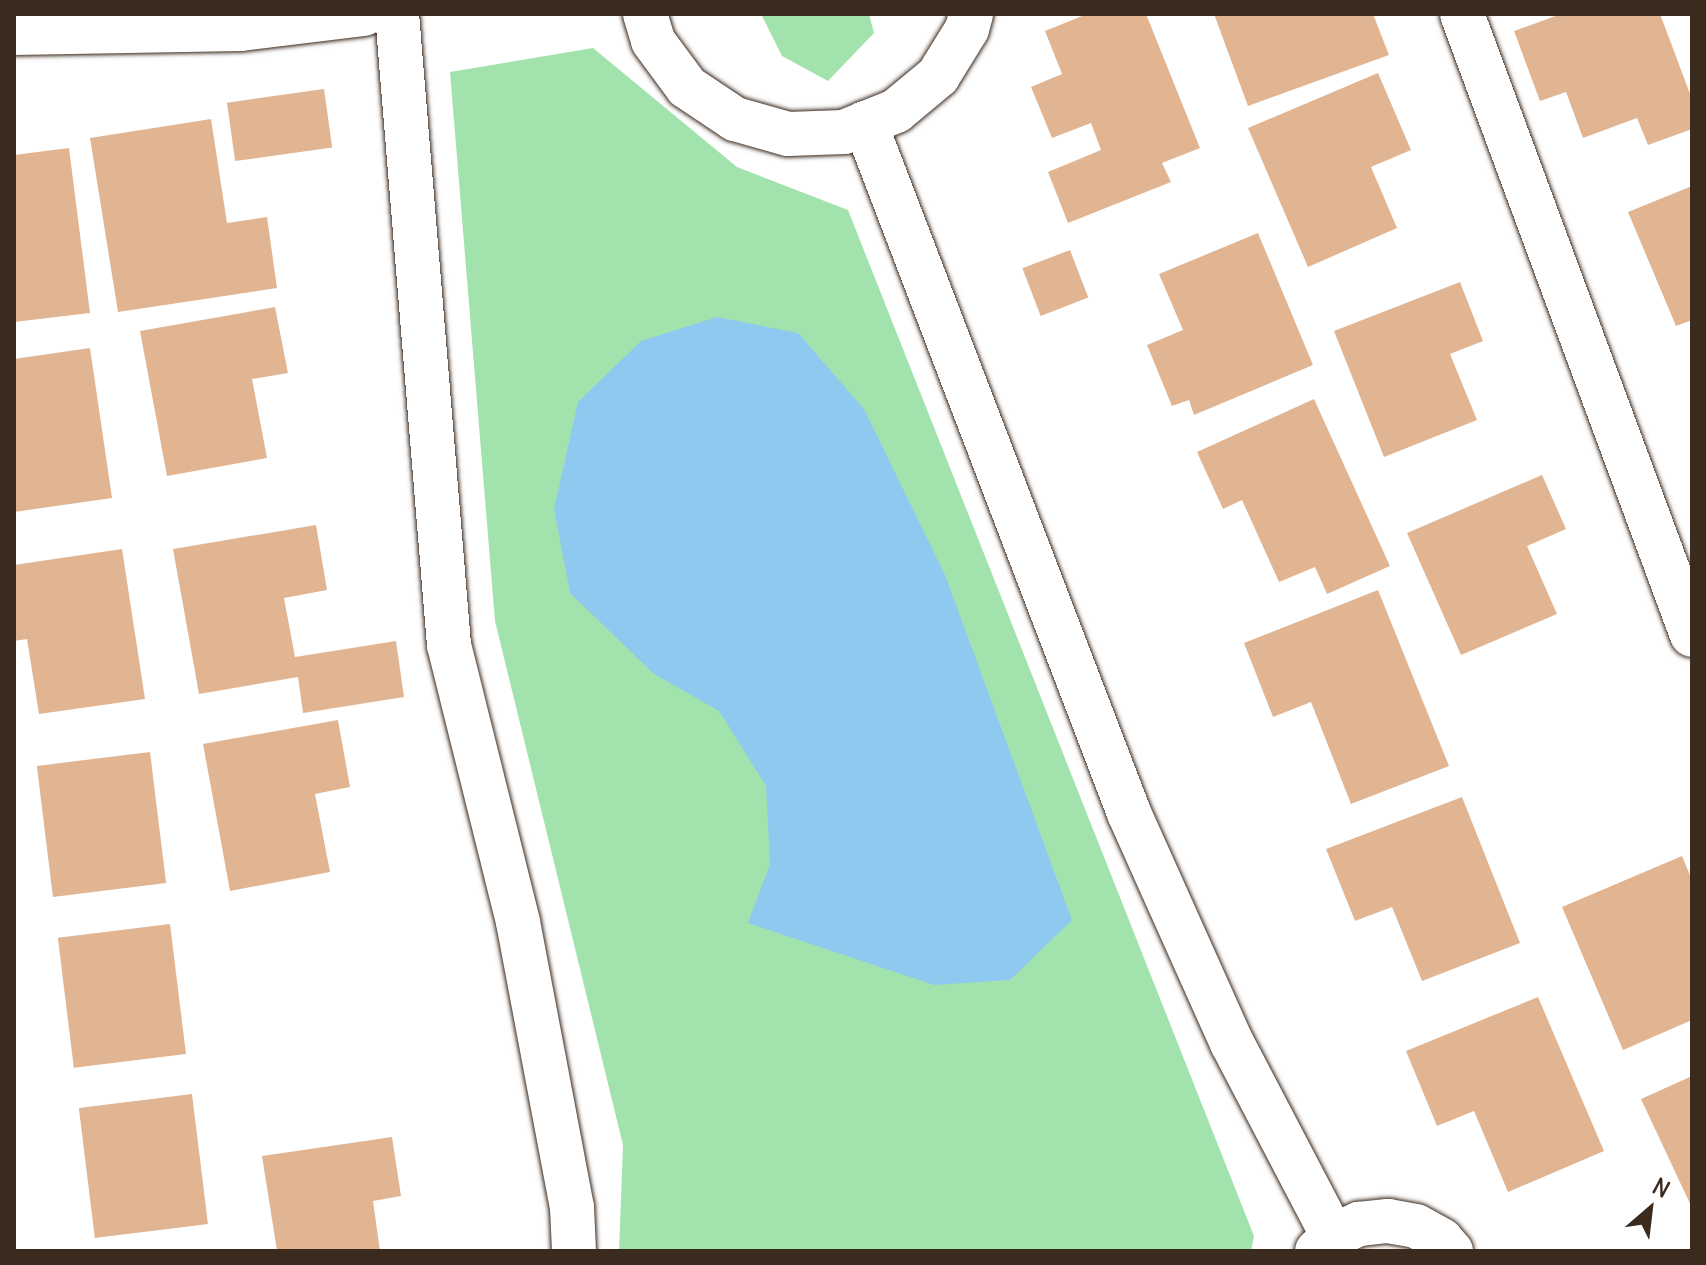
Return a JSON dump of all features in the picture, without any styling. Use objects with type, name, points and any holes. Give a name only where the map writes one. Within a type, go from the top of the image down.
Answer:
[{"type":"street","points":[[14,33],[364,14]]},
{"type":"street","points":[[397,14],[449,645],[518,922],[572,1207],[574,1251]]},
{"type":"street","points":[[645,14],[653,41],[687,87],[735,119],[788,134],[844,132],[896,111],[938,76],[967,29],[971,14]]},
{"type":"street","points":[[1462,14],[1692,635]]},
{"type":"street","points":[[865,123],[1129,813],[1325,1244],[1359,1224],[1388,1221],[1416,1226],[1441,1240],[1451,1251]]},
{"type":"green space","points":[[761,14],[869,14],[874,33],[828,81],[782,56]]},
{"type":"green space","points":[[593,48],[737,167],[848,210],[1254,1236],[1251,1251],[619,1251],[623,1145],[495,621],[450,72]]},
{"type":"water","points":[[717,317],[798,333],[864,409],[945,575],[1072,920],[1010,980],[934,985],[748,923],[770,864],[766,786],[719,711],[654,674],[570,593],[554,509],[578,402],[641,341]]},
{"type":"building","points":[[1087,14],[1146,14],[1200,148],[1162,163],[1171,182],[1068,223],[1048,172],[1101,150],[1091,123],[1052,138],[1031,87],[1062,74],[1045,31]]},
{"type":"building","points":[[1214,14],[1373,14],[1389,55],[1248,106]]},
{"type":"building","points":[[1561,14],[1660,14],[1692,99],[1692,129],[1648,145],[1637,118],[1583,138],[1566,92],[1540,101],[1514,31]]},
{"type":"building","points":[[1378,73],[1411,150],[1371,167],[1397,228],[1308,267],[1248,128]]},
{"type":"building","points":[[324,89],[332,147],[235,161],[227,103]]},
{"type":"building","points":[[211,119],[227,223],[267,217],[277,288],[118,312],[90,138]]},
{"type":"building","points":[[69,148],[90,313],[14,322],[14,155]]},
{"type":"building","points":[[1692,186],[1692,320],[1676,326],[1628,212]]},
{"type":"building","points":[[1258,233],[1313,365],[1194,415],[1189,400],[1172,406],[1147,345],[1183,330],[1159,274]]},
{"type":"building","points":[[1070,250],[1088,298],[1041,316],[1022,268]]},
{"type":"building","points":[[1460,282],[1483,341],[1450,354],[1477,420],[1384,457],[1334,331]]},
{"type":"building","points":[[275,307],[288,373],[252,379],[267,458],[167,476],[140,331]]},
{"type":"building","points":[[90,348],[112,498],[14,512],[14,359]]},
{"type":"building","points":[[1314,399],[1390,566],[1327,594],[1315,567],[1279,582],[1242,500],[1223,509],[1197,452]]},
{"type":"building","points":[[1542,475],[1566,529],[1527,546],[1557,614],[1461,655],[1407,533]]},
{"type":"building","points":[[316,525],[327,590],[284,598],[295,657],[396,641],[404,697],[303,713],[298,677],[199,694],[173,549]]},
{"type":"building","points":[[122,549],[145,699],[39,714],[27,639],[14,641],[14,565]]},
{"type":"building","points":[[1378,590],[1449,766],[1351,804],[1311,702],[1273,717],[1244,643]]},
{"type":"building","points":[[338,720],[350,787],[315,794],[330,872],[230,891],[203,744]]},
{"type":"building","points":[[150,752],[166,883],[53,897],[37,766]]},
{"type":"building","points":[[1462,797],[1520,943],[1422,981],[1392,907],[1355,921],[1326,849]]},
{"type":"building","points":[[1682,856],[1692,880],[1692,1020],[1623,1050],[1562,907]]},
{"type":"building","points":[[170,924],[186,1054],[74,1068],[58,938]]},
{"type":"building","points":[[1538,997],[1604,1151],[1508,1192],[1474,1111],[1437,1126],[1406,1051]]},
{"type":"building","points":[[1692,1076],[1692,1208],[1641,1099]]},
{"type":"building","points":[[192,1094],[208,1224],[95,1238],[79,1108]]},
{"type":"building","points":[[392,1137],[401,1196],[373,1201],[380,1251],[277,1251],[262,1156]]}]
